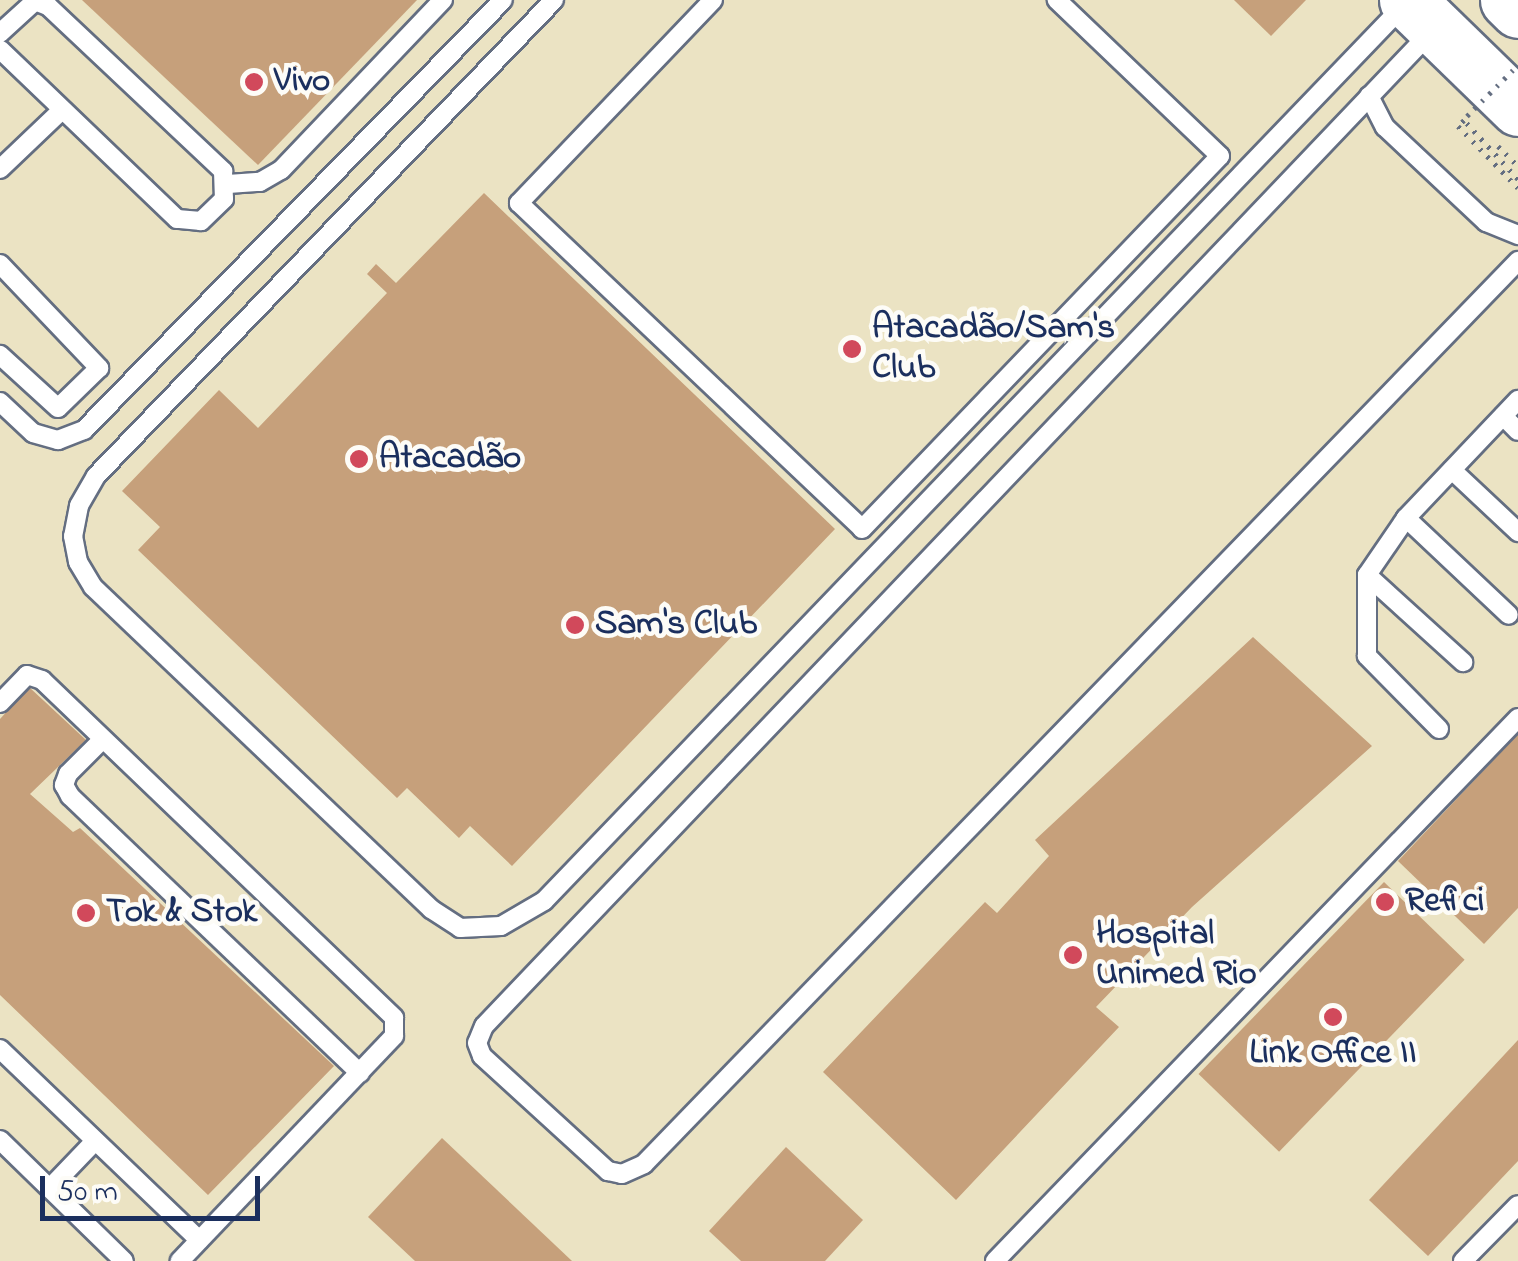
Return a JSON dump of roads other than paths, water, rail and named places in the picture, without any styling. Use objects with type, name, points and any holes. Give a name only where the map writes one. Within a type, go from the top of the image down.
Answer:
[{"type":"highway","points":[[1508,0],[1518,10]]},
{"type":"highway","points":[[1416,10],[1493,112]]},
{"type":"lane","points":[[228,184],[260,182],[281,170],[444,0]]},
{"type":"lane","points":[[0,402],[33,433],[58,440],[84,430],[502,0]]},
{"type":"lane","points":[[554,0],[96,476],[79,506],[73,536],[78,562],[93,587],[417,896],[460,928],[501,926],[544,900],[1416,10]]},
{"type":"lane","points":[[714,0],[519,202],[862,529],[1220,156],[1057,0]]},
{"type":"lane","points":[[0,33],[36,2],[48,6],[223,172],[228,184]]},
{"type":"lane","points":[[1416,10],[1369,96],[484,1026],[477,1043],[482,1056],[608,1171],[622,1174],[644,1164],[1518,261]]},
{"type":"lane","points":[[0,49],[177,218],[201,221],[228,184]]},
{"type":"lane","points":[[1369,96],[1385,127],[1486,222],[1518,234]]},
{"type":"lane","points":[[0,169],[61,110]]},
{"type":"lane","points":[[0,264],[99,368],[58,408],[0,355]]},
{"type":"lane","points":[[1439,729],[1367,656],[1367,575],[1406,518],[1518,400]]},
{"type":"lane","points":[[1503,416],[1518,430]]},
{"type":"lane","points":[[1452,470],[1518,532]]},
{"type":"lane","points":[[1406,518],[1509,615]]},
{"type":"lane","points":[[1367,575],[1463,662]]},
{"type":"lane","points":[[3,700],[27,676],[35,676],[394,1018],[394,1036],[180,1261]]},
{"type":"lane","points":[[996,1261],[1518,718]]},
{"type":"lane","points":[[102,740],[68,774],[64,785],[70,796],[360,1073]]},
{"type":"lane","points":[[0,1050],[200,1240]]},
{"type":"lane","points":[[0,1140],[124,1261]]},
{"type":"lane","points":[[50,1188],[96,1141]]},
{"type":"lane","points":[[1464,1261],[1518,1205]]},
{"type":"place","name":"Vivo","points":[[254,82]]},
{"type":"place","name":"Atacadão/Sam's Club","points":[[852,349]]},
{"type":"place","name":"Atacadão","points":[[359,459]]},
{"type":"place","name":"Sam's Club","points":[[575,625]]},
{"type":"place","name":"Refici","points":[[1385,902]]},
{"type":"place","name":"Tok & Stok","points":[[86,913]]},
{"type":"place","name":"Hospital Unimed Rio","points":[[1073,955]]},
{"type":"place","name":"Link Office II","points":[[1333,1017]]}]
